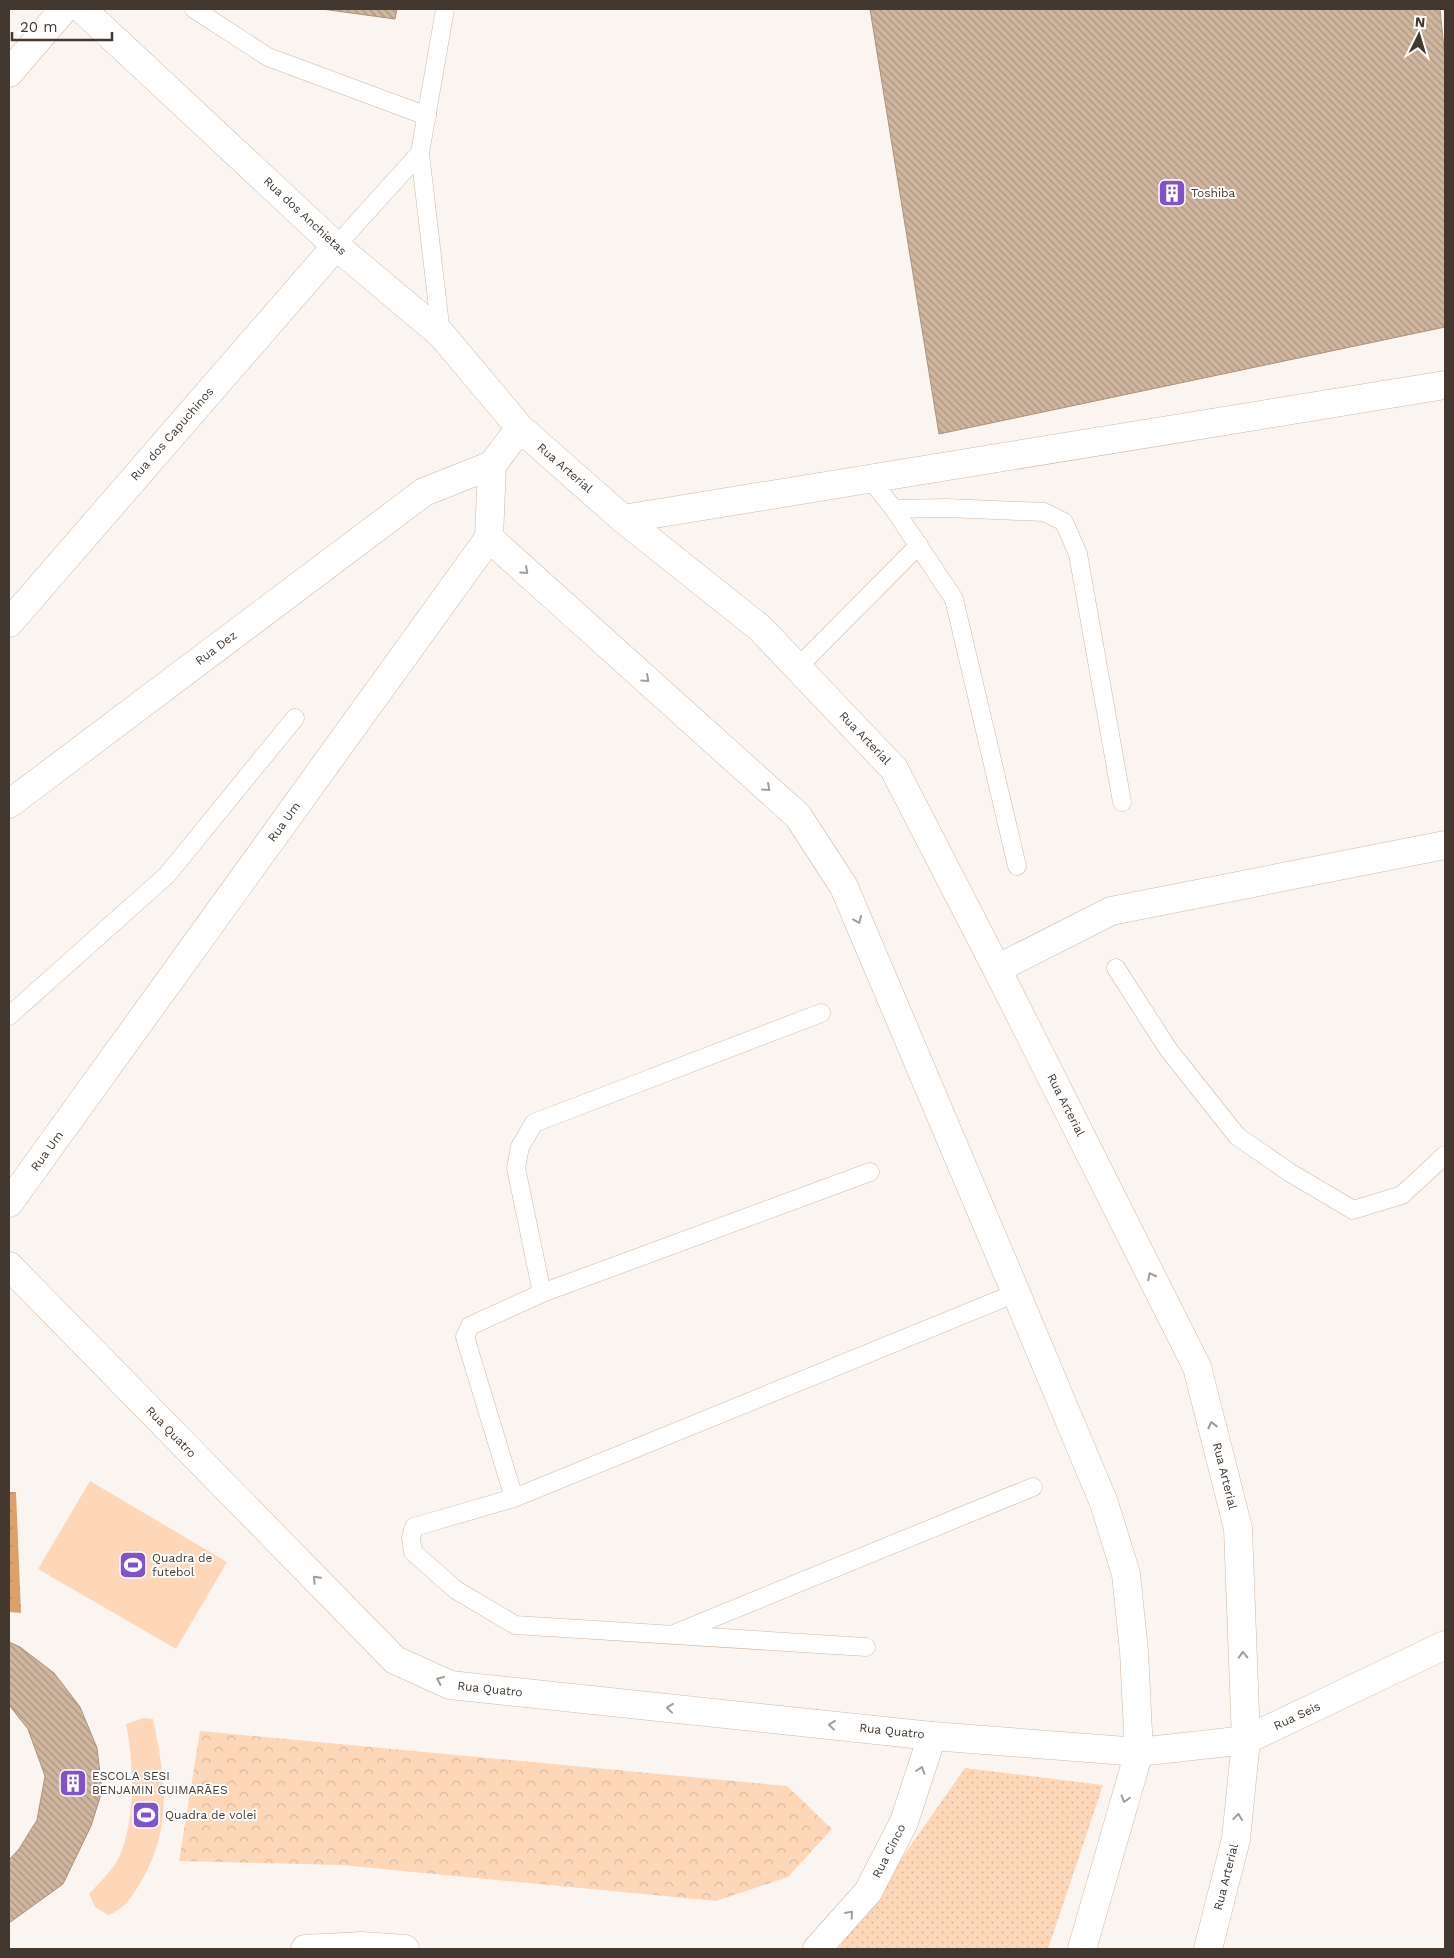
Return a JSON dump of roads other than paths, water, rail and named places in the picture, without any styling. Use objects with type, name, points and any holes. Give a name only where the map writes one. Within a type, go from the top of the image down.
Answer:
[{"type":"street","points":[[9,73],[64,9]]},
{"type":"street","name":"Rua dos Anchietas","points":[[82,9],[336,246],[441,334],[520,428]]},
{"type":"street","name":"Rua dos Capuchinos","points":[[9,623],[336,246]]},
{"type":"street","points":[[623,519],[1445,385]]},
{"type":"street","points":[[520,428],[492,465],[489,538],[798,816],[844,887],[1104,1503],[1126,1574],[1134,1651],[1138,1752],[1082,1949]]},
{"type":"street","name":"Rua Arterial","points":[[520,428],[623,519],[760,628],[894,769],[1197,1367],[1238,1528],[1246,1740],[1236,1839],[1208,1949]]},
{"type":"street","name":"Rua Dez","points":[[9,804],[424,492],[492,465]]},
{"type":"street","name":"Rua Um","points":[[9,1203],[489,538]]},
{"type":"street","points":[[997,969],[1111,911],[1445,845]]},
{"type":"street","name":"Rua Quatro","points":[[9,1266],[395,1660],[450,1685],[932,1736],[1138,1752]]},
{"type":"street","name":"Rua Seis","points":[[1138,1752],[1246,1740],[1445,1645]]},
{"type":"street","name":"Rua Cinco","points":[[817,1949],[868,1892],[904,1822],[932,1736]]},
{"type":"street","points":[[305,1949],[362,1947],[405,1949]]},
{"type":"lane","points":[[194,9],[268,57],[427,116]]},
{"type":"lane","points":[[441,334],[420,153],[445,9]]},
{"type":"lane","points":[[336,246],[420,153]]},
{"type":"lane","points":[[870,479],[894,509],[954,599],[1017,866]]},
{"type":"lane","points":[[894,509],[946,508],[1044,512],[1064,522],[1078,554],[1122,802]]},
{"type":"lane","points":[[797,668],[919,545]]},
{"type":"lane","points":[[9,1016],[167,875],[294,718]]},
{"type":"lane","points":[[1116,968],[1168,1049],[1237,1136],[1289,1172],[1353,1210],[1402,1195],[1445,1155]]},
{"type":"lane","points":[[542,1293],[516,1168],[520,1147],[534,1123],[821,1014]]},
{"type":"lane","points":[[514,1498],[465,1337],[470,1326],[542,1293],[870,1172]]},
{"type":"lane","points":[[866,1647],[515,1625],[456,1590],[413,1552],[410,1538],[414,1527],[514,1498],[1016,1293]]},
{"type":"lane","points":[[671,1635],[1032,1487]]},
{"type":"water","points":[[9,1492],[16,1492],[21,1613],[9,1612]]},
{"type":"place","name":"Toshiba","points":[[1172,193]]},
{"type":"place","name":"Quadra de futebol","points":[[133,1565]]},
{"type":"place","name":"ESCOLA SESI BENJAMIN GUIMARÃES","points":[[73,1783]]},
{"type":"place","name":"Quadra de volei","points":[[146,1815]]}]
